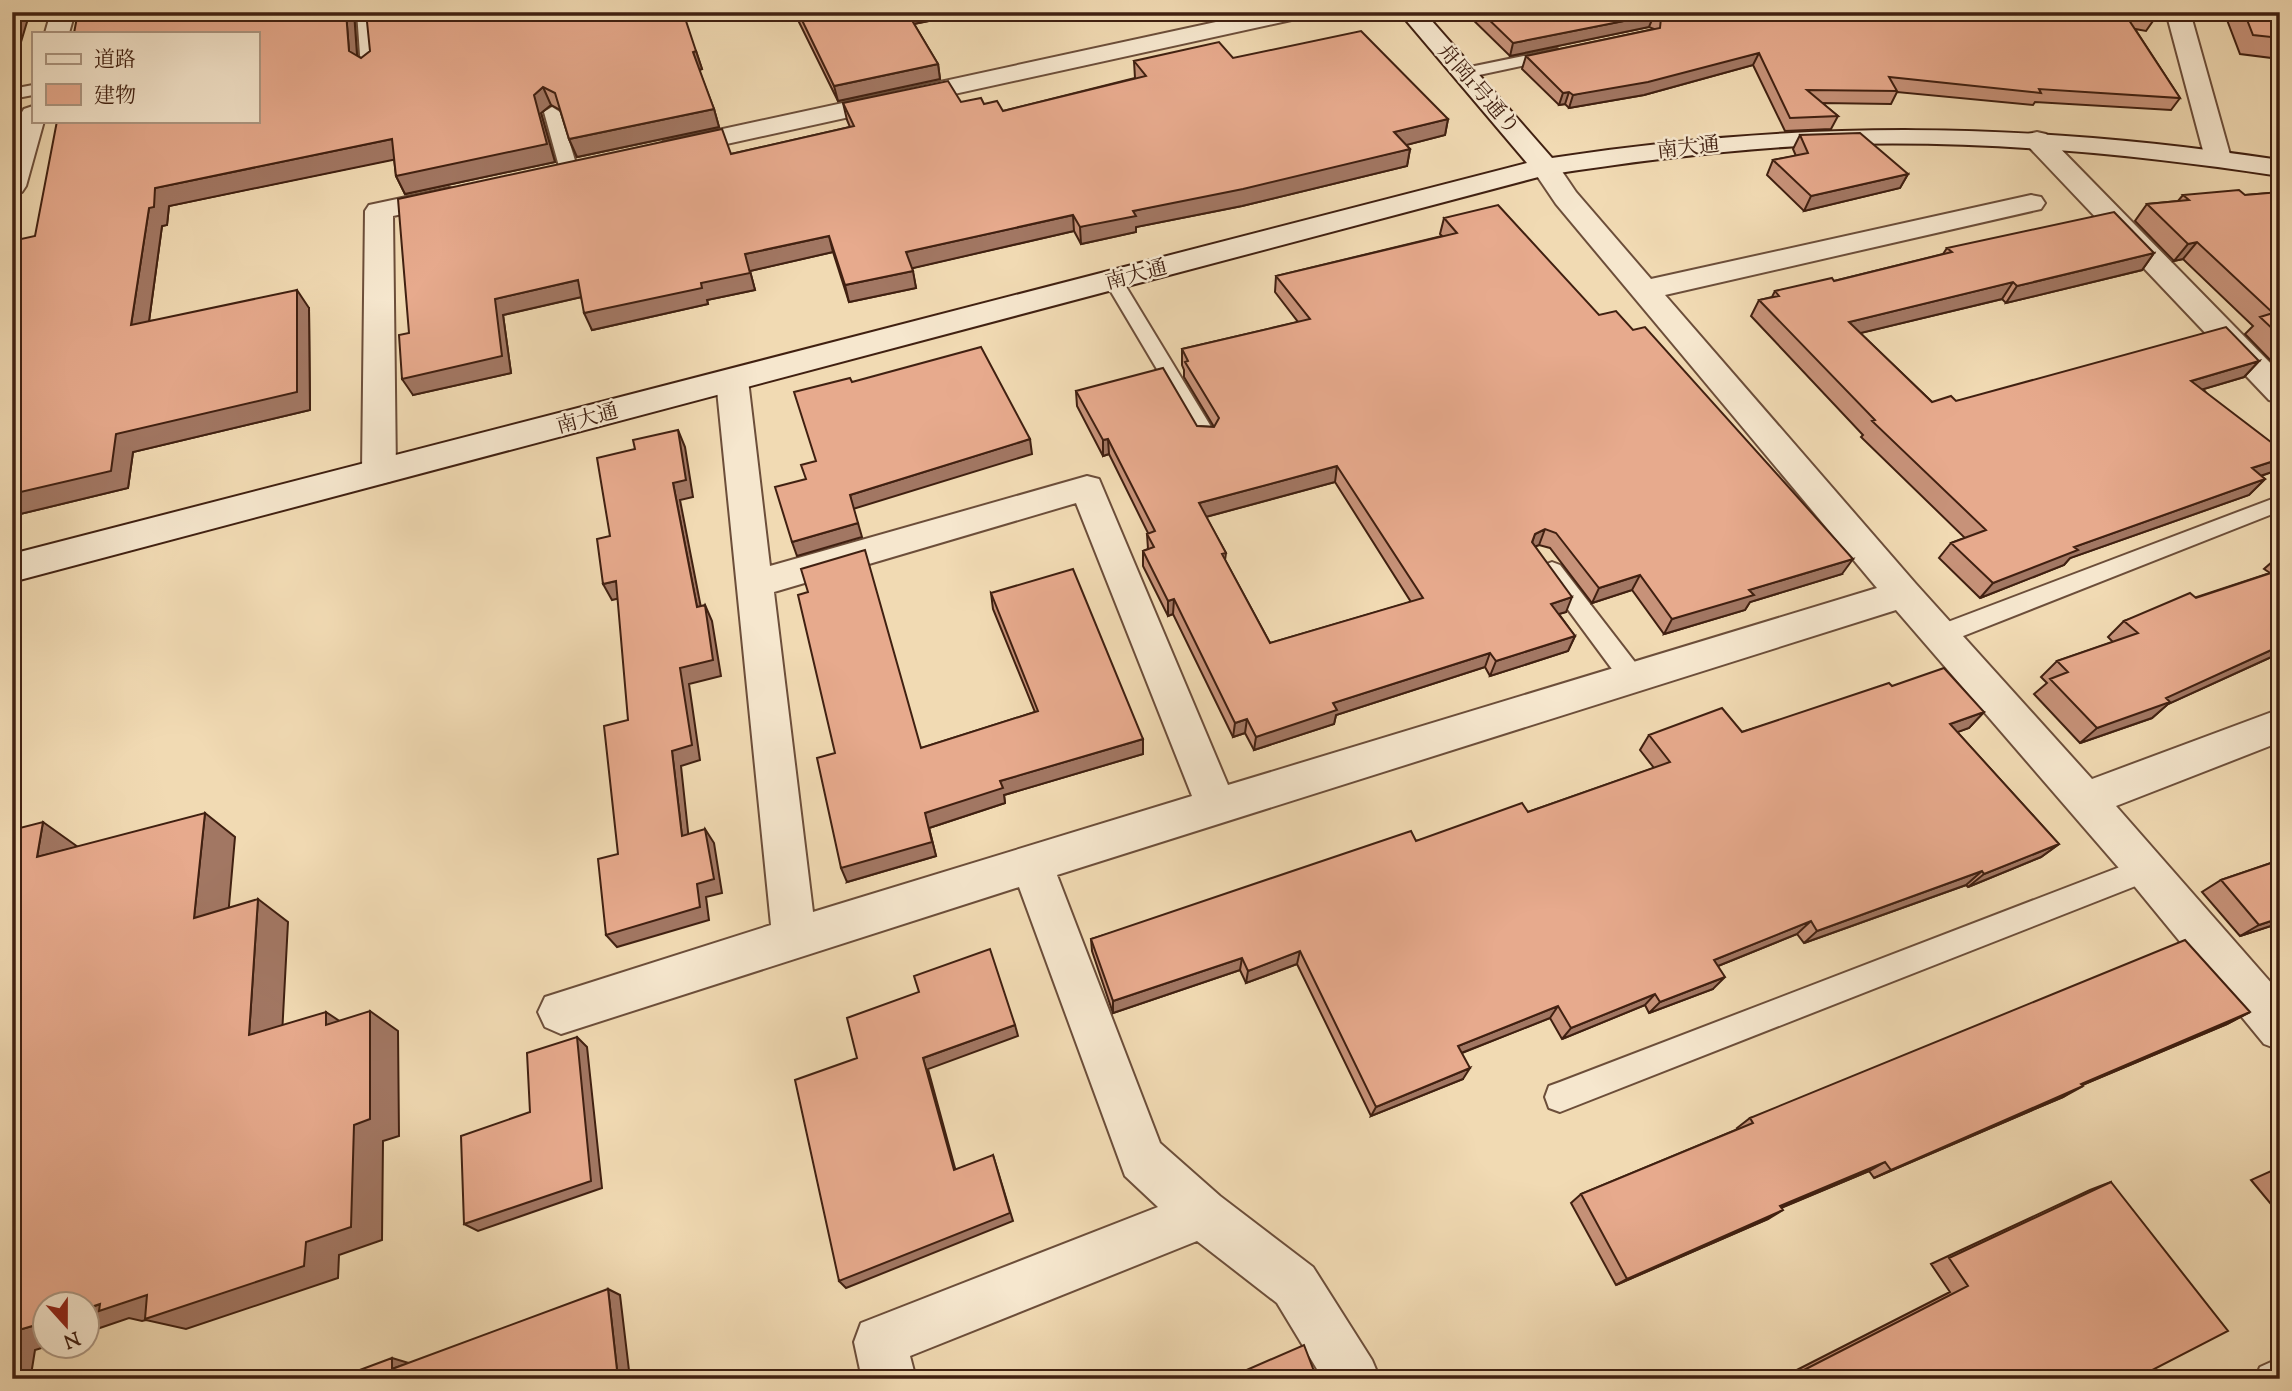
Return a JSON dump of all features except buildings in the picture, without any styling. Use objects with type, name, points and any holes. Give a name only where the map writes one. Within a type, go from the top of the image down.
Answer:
[{"type":"street","points":[[57,32],[63,12]]},
{"type":"street","points":[[650,153],[1296,12]]},
{"type":"street","name":"舟岡1号通り","points":[[1411,12],[1545,167],[1566,198],[1903,594],[2273,1010]]},
{"type":"street","points":[[2178,12],[2218,158]]},
{"type":"street","points":[[12,186],[32,117]]},
{"type":"street","name":"南大通","points":[[12,568],[1545,167],[1599,157],[1757,139],[1896,135],[2036,140],[2218,158],[2280,168]]},
{"type":"street","points":[[2036,140],[2280,392]]},
{"type":"street","points":[[542,176],[596,164]]},
{"type":"street","points":[[379,472],[379,211],[474,191]]},
{"type":"street","points":[[1644,290],[2031,203]]},
{"type":"street","points":[[732,380],[794,938]]},
{"type":"street","points":[[755,584],[1087,488],[1216,805]]},
{"type":"street","points":[[561,1012],[1216,805],[1903,594]]},
{"type":"street","points":[[2084,800],[2280,725]]},
{"type":"street","points":[[1032,864],[1142,1159],[1202,1214],[1295,1285],[1353,1379]]},
{"type":"street","points":[[889,1379],[880,1342],[1202,1214]]},
{"type":"lane","points":[[365,12],[369,69]]},
{"type":"lane","points":[[1465,73],[1571,51]]},
{"type":"lane","points":[[12,94],[32,90]]},
{"type":"lane","points":[[552,112],[569,170]]},
{"type":"lane","points":[[1113,280],[1206,435]]},
{"type":"lane","points":[[1940,635],[2278,503]]},
{"type":"lane","points":[[1540,556],[1632,677]]},
{"type":"lane","points":[[1560,1097],[2146,869]]},
{"type":"lane","points":[[2272,1379],[2280,1375]]}]
